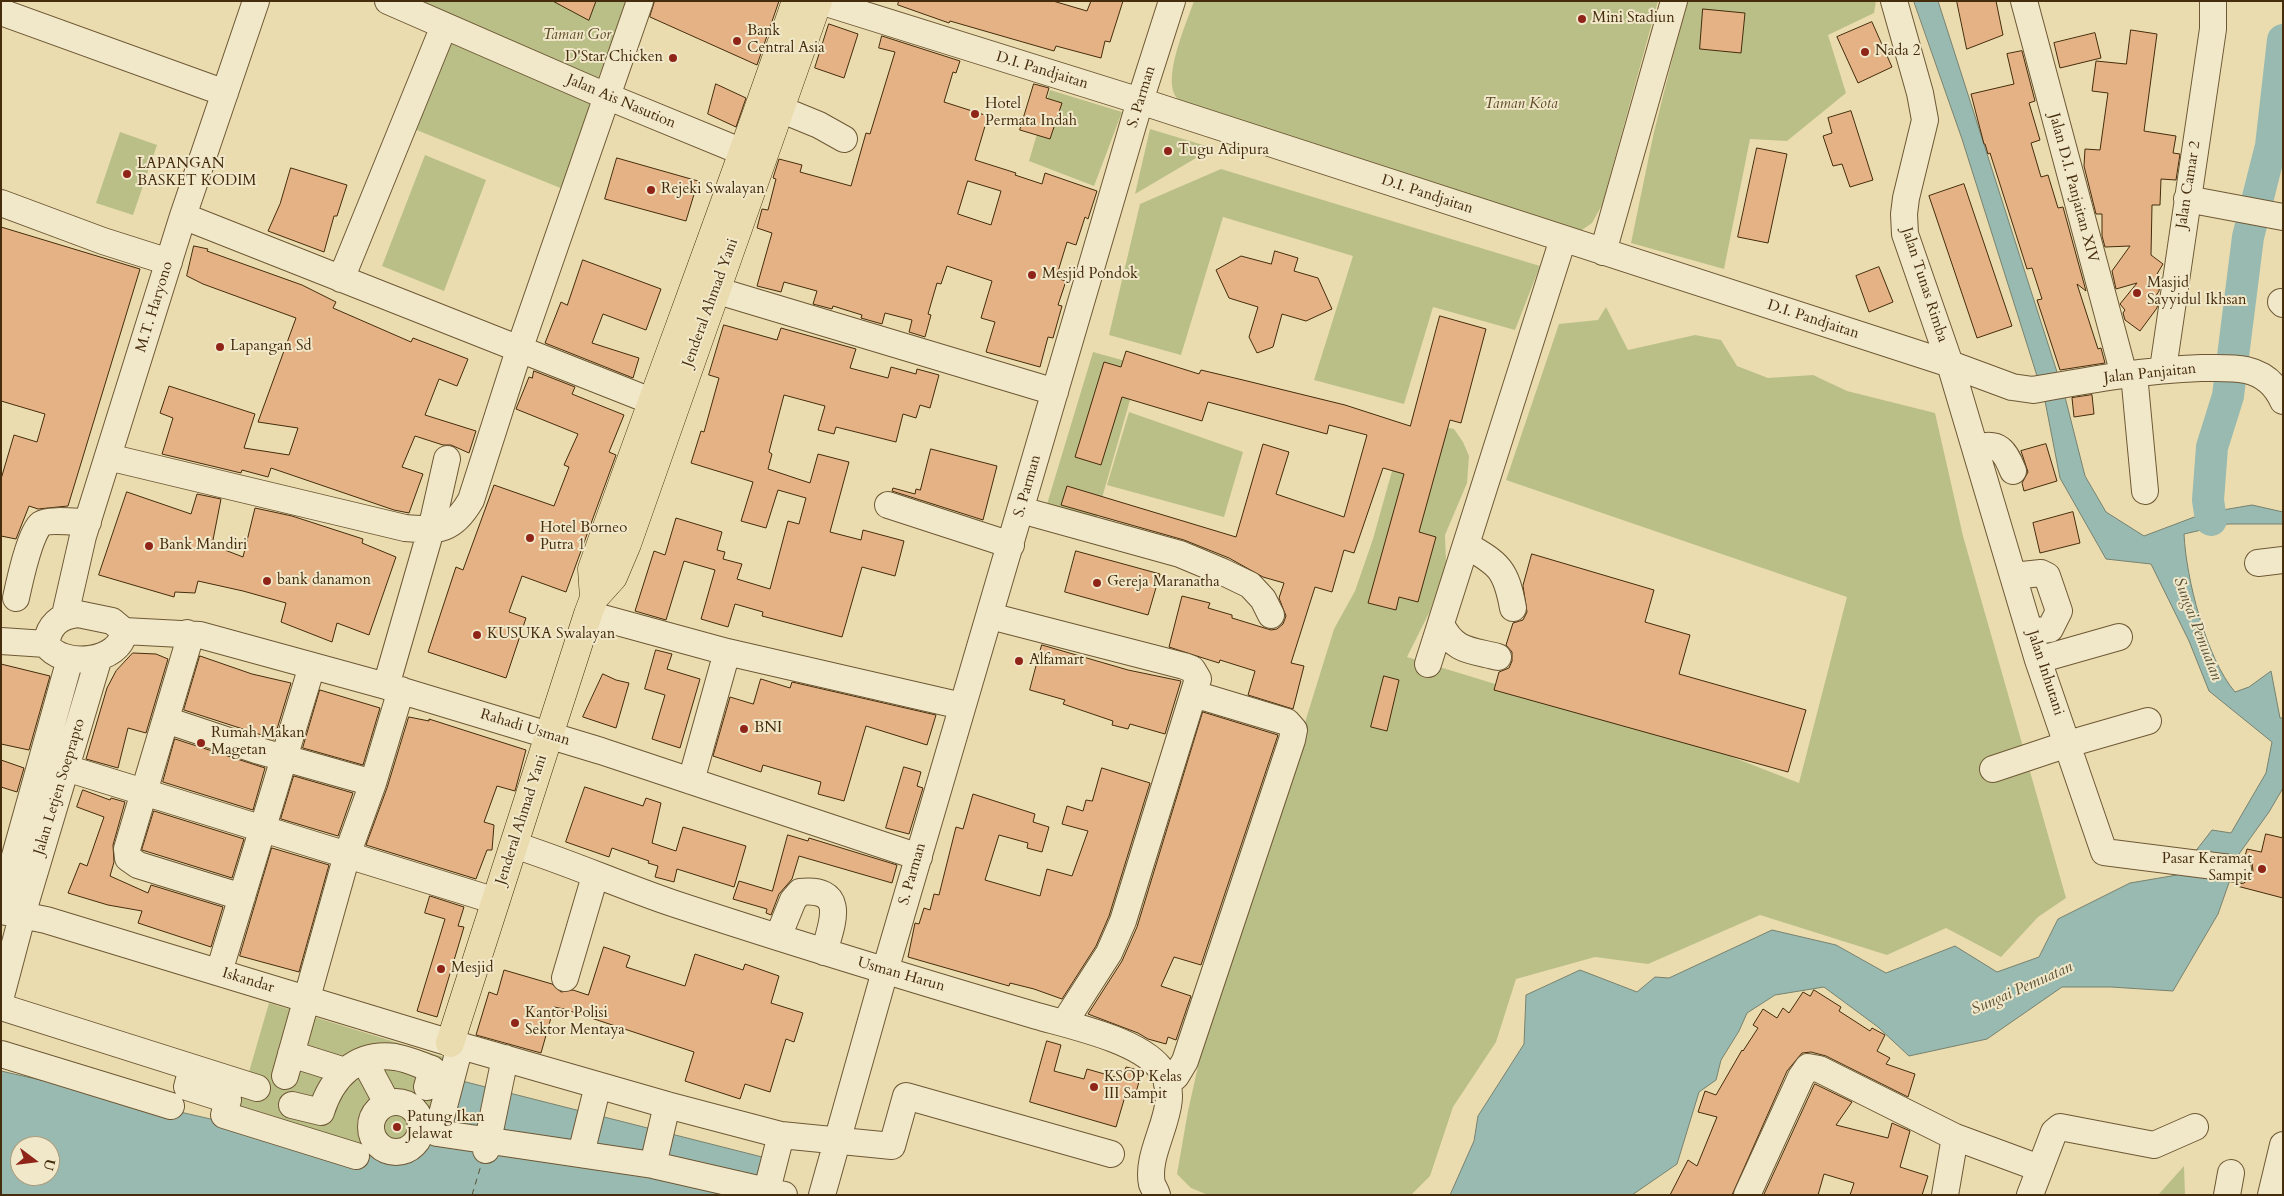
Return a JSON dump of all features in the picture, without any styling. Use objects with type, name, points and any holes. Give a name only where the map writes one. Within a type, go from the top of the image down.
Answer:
[{"type":"highway","name":"Jenderal Ahmad Yani","points":[[591,606],[613,577],[627,544],[715,290],[796,1]]},
{"type":"highway","name":"Jenderal Ahmad Yani","points":[[455,1044],[496,901],[591,606],[592,569],[651,402],[753,156],[780,109],[819,1]]},
{"type":"street","name":"M.T. Haryono","points":[[65,615],[77,559],[108,457],[183,216],[256,1]]},
{"type":"street","name":"Jalan Ais Nasution","points":[[388,1],[607,96],[753,156]]},
{"type":"street","points":[[108,457],[405,528],[431,530],[451,524],[462,516],[472,500],[519,350],[640,1]]},
{"type":"street","name":"D.I. Pandjaitan","points":[[819,1],[1140,101],[1950,364],[2012,387],[2033,390]]},
{"type":"street","name":"S. Parman","points":[[822,1195],[962,706],[1011,545],[1140,101],[1172,1]]},
{"type":"street","points":[[1603,252],[1674,1]]},
{"type":"street","name":"Jalan Tunas Rimba","points":[[1894,1],[1920,92],[1925,120],[1906,198],[1904,214],[1905,234],[1950,364]]},
{"type":"street","name":"Jalan D.I. Panjaitan XIV","points":[[2024,1],[2120,376],[2145,491]]},
{"type":"street","name":"Jalan Camar 2","points":[[2163,369],[2213,30],[2213,1]]},
{"type":"street","points":[[1,12],[225,93]]},
{"type":"street","points":[[341,280],[444,26]]},
{"type":"street","points":[[780,109],[819,125],[844,139]]},
{"type":"street","points":[[2187,199],[2261,213]]},
{"type":"street","points":[[1,203],[103,241],[169,262]]},
{"type":"street","points":[[183,216],[651,402]]},
{"type":"street","points":[[1428,664],[1563,239]]},
{"type":"street","points":[[715,290],[1055,392]]},
{"type":"street","name":"Jalan Inhutani","points":[[1950,364],[2038,660],[2104,852],[2238,869]]},
{"type":"street","name":"Jalan Panjaitan","points":[[2033,390],[2163,369],[2221,368],[2247,370],[2271,382],[2281,391]]},
{"type":"street","points":[[1976,448],[1987,445],[1999,448],[2006,454],[2012,471]]},
{"type":"street","points":[[288,1065],[296,1092],[292,1104],[282,1112],[269,1112],[259,1103],[257,1088],[266,1077],[279,1074],[288,1065],[348,855],[373,783],[447,459]]},
{"type":"street","points":[[888,505],[1011,545]]},
{"type":"street","points":[[1020,510],[1180,554],[1250,585],[1263,599],[1271,615]]},
{"type":"street","points":[[16,598],[32,538],[40,524],[47,522],[88,522]]},
{"type":"street","points":[[1466,545],[1492,560],[1500,569],[1509,582],[1513,608]]},
{"type":"street","points":[[591,606],[727,652],[962,706]]},
{"type":"street","points":[[1,641],[46,644],[55,653],[70,659],[99,657],[117,646],[123,637],[124,631],[112,621],[105,619],[78,614],[65,615],[50,630],[46,644]]},
{"type":"street","points":[[990,616],[1192,669],[1198,679],[1123,921],[1109,953],[1064,1023]]},
{"type":"street","points":[[1441,624],[1447,637],[1455,646],[1498,658]]},
{"type":"street","name":"Rahadi Usman","points":[[124,631],[187,633],[394,688],[691,781],[918,857]]},
{"type":"street","points":[[187,633],[189,642],[144,792],[128,849],[128,858],[138,865],[242,897]]},
{"type":"street","points":[[2038,660],[2119,637]]},
{"type":"street","points":[[691,781],[727,652]]},
{"type":"street","name":"Jalan Letjen Soeprapto","points":[[14,908],[66,768],[99,657]]},
{"type":"street","name":"Jalan Letjen Soeprapto","points":[[14,908],[70,659]]},
{"type":"street","points":[[220,972],[312,666]]},
{"type":"street","points":[[1167,1084],[1176,1076],[1185,1061],[1294,730],[1287,722],[1194,694]]},
{"type":"street","points":[[166,720],[373,783]]},
{"type":"street","points":[[1993,769],[2068,744],[2148,721]]},
{"type":"street","points":[[66,768],[496,901]]},
{"type":"street","name":"Usman Harun","points":[[514,845],[595,876],[824,952],[1064,1023],[1128,1045],[1152,1058],[1162,1070],[1167,1084],[1168,1098],[1153,1163],[1152,1184],[1157,1195]]},
{"type":"street","points":[[565,978],[595,876]]},
{"type":"street","points":[[778,937],[793,900],[800,892],[812,891],[826,897],[832,903],[834,913],[824,952]]},
{"type":"street","points":[[1,996],[14,908]]},
{"type":"street","name":"Iskandar","points":[[14,908],[455,1044],[667,1105],[782,1135],[892,1146],[906,1096],[1111,1154]]},
{"type":"street","points":[[1,1007],[257,1088]]},
{"type":"street","points":[[455,1044],[437,1133],[487,1145],[581,1154],[653,1164],[776,1192],[782,1135]]},
{"type":"street","points":[[1,1054],[171,1106]]},
{"type":"street","points":[[292,1104],[321,1112],[331,1086],[355,1066],[375,1057],[397,1057],[432,1069],[427,1087]]},
{"type":"street","points":[[487,1145],[505,1058]]},
{"type":"street","points":[[288,1065],[355,1066],[387,1103]]},
{"type":"street","points":[[1747,1195],[1801,1077],[1808,1067],[1819,1069],[1955,1137],[2039,1168]]},
{"type":"street","points":[[192,1068],[187,1087],[228,1100],[224,1115],[356,1156]]},
{"type":"street","points":[[581,1154],[598,1084]]},
{"type":"street","points":[[653,1164],[667,1105]]},
{"type":"street","points":[[2030,1195],[2040,1174],[2039,1168],[2054,1132],[2060,1127],[2154,1145],[2195,1127]]},
{"type":"street","points":[[1945,1195],[1955,1137]]},
{"type":"street","points":[[2271,1195],[2283,1145]]},
{"type":"green space","name":"Taman Gor","points":[[416,1],[629,1],[596,83]]},
{"type":"green space","name":"Taman Kota","points":[[1194,1],[1658,1],[1602,205],[1592,223],[1579,232],[1183,103],[1173,91],[1173,66]]},
{"type":"green space","points":[[1687,1],[1876,1],[1874,13],[1828,35],[1846,93],[1787,141],[1750,139],[1724,269],[1631,243],[1654,132]]},
{"type":"green space","points":[[452,42],[595,105],[563,189],[414,129]]},
{"type":"green space","points":[[1050,90],[1122,112],[1094,186],[1029,161]]},
{"type":"green space","points":[[1150,129],[1213,148],[1135,194]]},
{"type":"green space","name":"LAPANGAN BASKET KODIM","points":[[120,132],[157,145],[133,215],[96,203]]},
{"type":"green space","points":[[425,155],[486,180],[444,291],[382,266]]},
{"type":"green space","points":[[1221,169],[1540,266],[1515,330],[1433,307],[1404,404],[1314,380],[1353,256],[1223,217],[1181,355],[1109,335],[1140,204]]},
{"type":"green space","points":[[1606,307],[1628,350],[1695,335],[1721,340],[1737,366],[1768,378],[1813,375],[1847,391],[1935,413],[1963,536],[2066,898],[2038,917],[2001,957],[1946,928],[1887,955],[1760,915],[1648,964],[1595,957],[1516,979],[1496,1042],[1453,1107],[1430,1176],[1411,1195],[1208,1195],[1191,1188],[1177,1174],[1188,1111],[1204,1040],[1292,777],[1306,719],[1334,629],[1355,591],[1373,539],[1404,428],[1417,422],[1454,429],[1463,442],[1469,456],[1467,483],[1445,535],[1446,564],[1430,611],[1407,657],[1727,755],[1799,783],[1847,597],[1506,480],[1559,324],[1598,320]]},
{"type":"green space","points":[[1093,352],[1140,365],[1094,526],[1044,514]]},
{"type":"green space","points":[[1129,412],[1243,452],[1224,517],[1107,485]]},
{"type":"green space","points":[[269,1003],[450,1059],[433,1121],[424,1144],[419,1151],[408,1158],[394,1161],[219,1119],[249,1072]]},
{"type":"green space","points":[[2184,1166],[2185,1195],[2159,1195],[2159,1194]]},
{"type":"water","points":[[1914,1],[1938,1],[2065,397],[2085,476],[2106,512],[2144,536],[2205,513],[2252,505],[2283,512],[2283,524],[2228,524],[2184,534],[2189,572],[2199,617],[2215,659],[2225,677],[2235,692],[2249,687],[2271,671],[2280,718],[2283,718],[2283,788],[2269,812],[2239,854],[2218,914],[2173,991],[2111,987],[2062,987],[1987,1039],[1909,1056],[1878,1027],[1824,987],[1775,995],[1747,1013],[1739,1031],[1721,1060],[1716,1080],[1699,1092],[1677,1164],[1632,1195],[1450,1195],[1474,1141],[1478,1116],[1524,1044],[1526,995],[1580,970],[1637,992],[1655,977],[1669,978],[1772,930],[1836,945],[1886,973],[1955,946],[1997,972],[2039,957],[2058,919],[2130,883],[2177,875],[2212,830],[2231,833],[2266,773],[2272,742],[2209,691],[2189,641],[2151,564],[2106,559],[2060,478],[2045,401],[1962,139]]},
{"type":"water","points":[[1,1071],[394,1161],[408,1159],[419,1151],[458,1080],[770,1159],[770,1195],[1,1195]]},
{"type":"building","points":[[553,1],[596,1],[589,20]]},
{"type":"building","name":"Bank Central Asia","points":[[655,1],[779,1],[757,65],[650,17]]},
{"type":"building","points":[[899,1],[1053,1],[1087,11],[1091,1],[1123,1],[1110,42],[1105,41],[1101,58],[1056,46],[1054,51],[950,21],[949,23],[898,5]]},
{"type":"building","points":[[1957,1],[1996,1],[2003,35],[1967,49]]},
{"type":"building","points":[[1703,9],[1745,13],[1741,53],[1700,49]]},
{"type":"building","name":"Nada 2","points":[[1872,22],[1892,67],[1858,83],[1837,37]]},
{"type":"building","points":[[829,24],[858,34],[844,78],[815,68]]},
{"type":"building","points":[[2131,30],[2157,34],[2144,131],[2176,136],[2173,153],[2180,154],[2176,180],[2161,179],[2160,205],[2152,205],[2151,255],[2163,264],[2157,274],[2161,277],[2159,291],[2154,299],[2158,302],[2157,308],[2140,331],[2125,320],[2123,313],[2125,310],[2120,304],[2137,283],[2116,289],[2112,271],[2130,246],[2105,247],[2102,236],[2102,214],[2096,214],[2084,166],[2085,149],[2100,150],[2108,93],[2092,91],[2096,61],[2126,64]]},
{"type":"building","points":[[2095,33],[2101,58],[2060,68],[2054,43]]},
{"type":"building","points":[[882,36],[960,61],[956,73],[953,72],[944,102],[988,116],[975,160],[1016,173],[1015,175],[1042,184],[1045,173],[1097,191],[1088,219],[1085,217],[1076,245],[1067,242],[1056,278],[1066,281],[1058,305],[1062,306],[1053,338],[1048,337],[1040,367],[986,352],[995,322],[981,318],[992,281],[947,266],[941,284],[937,283],[928,314],[931,315],[925,337],[909,332],[912,320],[885,313],[882,324],[861,318],[862,315],[833,306],[832,309],[813,304],[817,291],[784,282],[781,292],[757,286],[772,233],[757,228],[762,209],[768,210],[776,179],[773,178],[779,159],[802,165],[800,172],[851,186],[866,133],[870,134],[895,52],[879,48]],"holes":[[[968,181],[1001,191],[991,225],[958,214]]]},
{"type":"building","points":[[2022,51],[2035,101],[2029,103],[2040,140],[2031,143],[2041,177],[2048,175],[2058,208],[2063,207],[2086,291],[2077,284],[2098,349],[2101,348],[2105,363],[2060,370],[2037,300],[2042,299],[2032,268],[2027,269],[1990,153],[1988,154],[1984,144],[1971,94],[2014,84],[2007,54]]},
{"type":"building","points":[[716,84],[746,98],[736,127],[708,114]]},
{"type":"building","points":[[1034,84],[1049,88],[1046,98],[1062,103],[1050,139],[1020,130]]},
{"type":"building","points":[[1851,111],[1873,180],[1850,187],[1842,164],[1833,166],[1823,136],[1832,133],[1828,118]]},
{"type":"building","points":[[1757,148],[1787,154],[1768,243],[1738,237]]},
{"type":"building","name":"Rejeki Swalayan","points":[[617,158],[698,181],[686,221],[605,199]]},
{"type":"building","points":[[291,168],[347,185],[337,216],[334,216],[324,252],[268,231],[280,204]]},
{"type":"building","points":[[1964,184],[2012,326],[1977,338],[1929,196]]},
{"type":"building","points":[[1,227],[140,269],[68,506],[38,509],[29,506],[16,539],[1,536],[1,479],[14,435],[37,442],[45,414],[1,401]]},
{"type":"building","points":[[194,246],[208,249],[207,251],[302,285],[336,302],[333,308],[411,342],[413,338],[468,359],[457,386],[439,379],[425,415],[476,431],[469,453],[451,445],[443,445],[415,436],[402,467],[423,474],[409,513],[394,510],[271,468],[268,477],[242,470],[241,473],[162,454],[173,418],[160,413],[169,386],[255,414],[244,448],[289,455],[298,428],[258,422],[296,318],[203,284],[187,276]]},
{"type":"building","points":[[1275,251],[1298,258],[1294,271],[1318,278],[1332,309],[1306,321],[1282,314],[1273,347],[1257,353],[1249,337],[1258,307],[1229,298],[1216,270],[1241,256],[1271,264]]},
{"type":"building","points":[[583,260],[661,289],[646,330],[603,314],[592,343],[639,358],[633,378],[545,343],[561,302],[567,305]]},
{"type":"building","points":[[1879,267],[1893,302],[1869,312],[1856,276]]},
{"type":"building","points":[[1440,316],[1486,329],[1461,423],[1450,420],[1419,532],[1436,537],[1418,602],[1399,597],[1396,610],[1368,603],[1404,474],[1383,468],[1354,553],[1344,550],[1332,592],[1315,587],[1291,663],[1304,666],[1293,709],[1248,695],[1255,671],[1220,660],[1219,663],[1169,647],[1182,596],[1210,603],[1208,608],[1232,615],[1232,618],[1271,630],[1277,629],[1283,624],[1286,616],[1279,598],[1284,583],[1263,577],[1229,558],[1184,540],[1061,505],[1067,486],[1236,537],[1263,444],[1289,452],[1276,494],[1344,517],[1367,435],[1329,425],[1327,434],[1208,402],[1202,421],[1122,397],[1101,465],[1075,457],[1104,362],[1121,367],[1126,351],[1199,374],[1201,370],[1345,405],[1410,426]]},
{"type":"building","points":[[724,325],[777,340],[781,328],[856,349],[850,368],[888,378],[891,367],[916,374],[917,369],[939,375],[930,408],[920,405],[916,418],[903,414],[896,442],[836,427],[834,434],[818,430],[825,406],[784,395],[769,452],[772,454],[768,469],[810,483],[818,454],[849,462],[830,532],[861,540],[863,530],[904,541],[895,576],[862,567],[842,637],[762,616],[763,612],[735,604],[728,627],[701,619],[715,570],[684,561],[666,620],[635,611],[654,551],[665,555],[676,518],[722,532],[717,550],[725,552],[723,559],[742,564],[737,579],[770,589],[788,521],[799,524],[806,498],[778,490],[766,528],[741,521],[753,482],[691,463],[701,431],[704,432],[719,378],[709,375]]},
{"type":"building","points":[[534,371],[575,387],[572,394],[624,415],[609,452],[616,455],[566,592],[522,576],[509,612],[526,618],[506,678],[428,652],[456,567],[463,570],[494,485],[554,506],[569,467],[564,465],[578,434],[516,409],[529,377],[532,378]]},
{"type":"building","points":[[2092,395],[2094,414],[2074,417],[2072,398]]},
{"type":"building","points":[[2046,444],[2057,481],[2024,491],[2022,483],[2028,472],[2021,451]]},
{"type":"building","points":[[931,449],[997,466],[983,520],[892,491],[893,488],[915,494],[916,489],[920,490]]},
{"type":"building","points":[[127,492],[191,514],[197,494],[221,499],[212,545],[243,557],[255,508],[292,516],[363,539],[362,543],[396,557],[369,635],[337,623],[332,642],[281,622],[286,603],[198,581],[195,593],[175,592],[174,597],[99,575]]},
{"type":"building","points":[[2073,512],[2080,543],[2040,553],[2033,523]]},
{"type":"building","points":[[1076,551],[1160,574],[1148,615],[1065,592]]},
{"type":"building","points":[[1532,554],[1654,590],[1645,622],[1690,635],[1679,674],[1806,710],[1788,772],[1494,690],[1499,672],[1509,668],[1512,661],[1512,652],[1506,645],[1513,623],[1523,620],[1527,612],[1523,586]]},
{"type":"building","points":[[1042,645],[1128,670],[1181,681],[1165,734],[1130,724],[1128,729],[1112,725],[1113,721],[1063,704],[1065,700],[1030,690]]},
{"type":"building","points":[[656,650],[672,654],[667,669],[700,679],[680,748],[652,739],[665,695],[645,689]]},
{"type":"building","points":[[133,653],[156,654],[168,659],[146,733],[128,728],[118,768],[86,759],[107,688],[116,671]]},
{"type":"building","points":[[200,656],[252,674],[291,683],[274,739],[184,710]]},
{"type":"building","points":[[1,664],[50,676],[29,750],[1,744]]},
{"type":"building","points":[[603,674],[629,683],[616,728],[583,717]]},
{"type":"building","points":[[1384,676],[1399,680],[1387,731],[1371,727]]},
{"type":"building","points":[[761,679],[790,688],[792,682],[936,715],[927,745],[866,726],[844,801],[818,794],[821,782],[763,765],[761,772],[713,756],[730,697],[753,704]]},
{"type":"building","points":[[320,690],[380,708],[363,765],[303,748]]},
{"type":"building","points":[[1203,712],[1278,735],[1201,965],[1174,957],[1161,986],[1191,996],[1176,1040],[1168,1037],[1166,1044],[1148,1039],[1138,1033],[1088,1014],[1122,961],[1137,927]]},
{"type":"building","points":[[409,717],[429,721],[429,719],[526,750],[515,791],[497,786],[484,822],[494,825],[492,850],[487,850],[476,879],[366,845],[387,788]]},
{"type":"building","points":[[175,739],[265,768],[253,810],[163,782]]},
{"type":"building","points":[[1,760],[24,768],[17,792],[1,787]]},
{"type":"building","points":[[904,767],[921,772],[917,786],[923,788],[909,834],[886,828]]},
{"type":"building","points":[[1102,768],[1150,783],[1109,916],[1096,946],[1062,999],[1034,989],[1010,983],[1009,986],[908,957],[915,923],[919,924],[924,908],[930,910],[934,894],[939,895],[956,827],[963,829],[973,794],[1035,814],[1033,822],[1049,827],[1042,852],[1027,848],[1028,843],[999,835],[985,880],[1040,896],[1047,869],[1072,876],[1088,831],[1062,824],[1067,806],[1083,811],[1086,800],[1092,801]]},
{"type":"building","points":[[294,776],[353,793],[338,836],[281,819]]},
{"type":"building","points":[[585,787],[643,806],[646,798],[661,803],[652,843],[676,851],[683,827],[746,846],[734,887],[677,869],[674,882],[655,877],[658,866],[648,863],[649,861],[612,848],[609,857],[566,842]]},
{"type":"building","points":[[83,790],[110,800],[111,798],[125,802],[113,845],[114,862],[110,876],[148,893],[151,885],[223,907],[211,947],[138,923],[142,911],[108,905],[68,893],[80,863],[87,866],[104,817],[77,807]]},
{"type":"building","points":[[154,811],[244,839],[232,878],[142,850]]},
{"type":"building","name":"Pasar Keramat Sampit","points":[[2266,834],[2283,838],[2283,898],[2237,886],[2250,878],[2253,871],[2252,863],[2245,856],[2247,849],[2261,852]]},
{"type":"building","points":[[788,835],[808,841],[809,838],[897,865],[892,883],[799,856],[792,879],[779,894],[771,915],[766,913],[767,909],[733,899],[739,881],[772,891]]},
{"type":"building","points":[[272,848],[329,865],[299,972],[240,956]]},
{"type":"building","name":"Mesjid","points":[[430,896],[464,907],[458,926],[464,927],[437,1017],[417,1011],[445,919],[425,913]]},
{"type":"building","points":[[604,947],[630,956],[626,967],[685,986],[695,954],[743,970],[745,964],[779,976],[771,1003],[803,1013],[794,1042],[786,1039],[770,1092],[745,1084],[740,1099],[685,1081],[694,1052],[554,1007],[541,1053],[476,1035],[489,992],[497,995],[504,970],[552,984],[561,992],[573,990],[588,995]]},
{"type":"building","points":[[1814,990],[1841,1007],[1839,1011],[1870,1031],[1872,1028],[1885,1035],[1877,1051],[1890,1058],[1886,1064],[1915,1074],[1908,1097],[1826,1056],[1811,1052],[1802,1053],[1787,1071],[1732,1195],[1670,1195],[1688,1160],[1697,1166],[1717,1117],[1698,1112],[1705,1091],[1716,1095],[1742,1050],[1758,1028],[1753,1025],[1763,1009],[1777,1018],[1783,1008],[1789,1013],[1803,992],[1810,996]]},
{"type":"building","points":[[1047,1041],[1061,1045],[1054,1071],[1084,1079],[1087,1069],[1122,1079],[1126,1067],[1142,1071],[1135,1096],[1126,1093],[1116,1127],[1030,1102]]},
{"type":"building","points":[[1815,1084],[1852,1102],[1836,1125],[1888,1138],[1892,1123],[1910,1131],[1900,1167],[1928,1176],[1922,1195],[1850,1195],[1854,1183],[1824,1174],[1818,1195],[1764,1195]]},
{"type":"waterway","name":"Sungai Pemuatan","points":[[2211,520],[2208,500],[2212,447],[2228,396],[2248,237],[2271,146],[2283,40]]},
{"type":"ferry route","points":[[472,1195],[482,1162]]},
{"type":"place","name":"Mini Stadiun","points":[[1582,19]]},
{"type":"place","name":"Bank Central Asia","points":[[737,41]]},
{"type":"place","name":"Nada 2","points":[[1865,52]]},
{"type":"place","name":"D'Star Chicken","points":[[673,58]]},
{"type":"place","name":"Hotel Permata Indah","points":[[975,114]]},
{"type":"place","name":"Tugu Adipura","points":[[1168,151]]},
{"type":"place","name":"LAPANGAN BASKET KODIM","points":[[127,174]]},
{"type":"place","name":"Rejeki Swalayan","points":[[651,190]]},
{"type":"place","name":"Mesjid Pondok","points":[[1032,275]]},
{"type":"place","name":"Masjid Sayyidul Ikhsan","points":[[2137,293]]},
{"type":"place","name":"Lapangan Sd","points":[[220,347]]},
{"type":"place","name":"Hotel Borneo Putra 1","points":[[530,538]]},
{"type":"place","name":"Bank Mandiri","points":[[149,546]]},
{"type":"place","name":"bank danamon","points":[[267,581]]},
{"type":"place","name":"Gereja Maranatha","points":[[1097,583]]},
{"type":"place","name":"KUSUKA Swalayan","points":[[477,635]]},
{"type":"place","name":"Alfamart","points":[[1019,661]]},
{"type":"place","name":"BNI","points":[[744,729]]},
{"type":"place","name":"Rumah Makan Magetan","points":[[201,743]]},
{"type":"place","name":"Pasar Keramat Sampit","points":[[2262,869]]},
{"type":"place","name":"Mesjid","points":[[441,969]]},
{"type":"place","name":"Kantor Polisi Sektor Mentaya","points":[[515,1023]]},
{"type":"place","name":"KSOP Kelas III Sampit","points":[[1094,1087]]},
{"type":"place","name":"Patung Ikan Jelawat","points":[[397,1127]]}]
